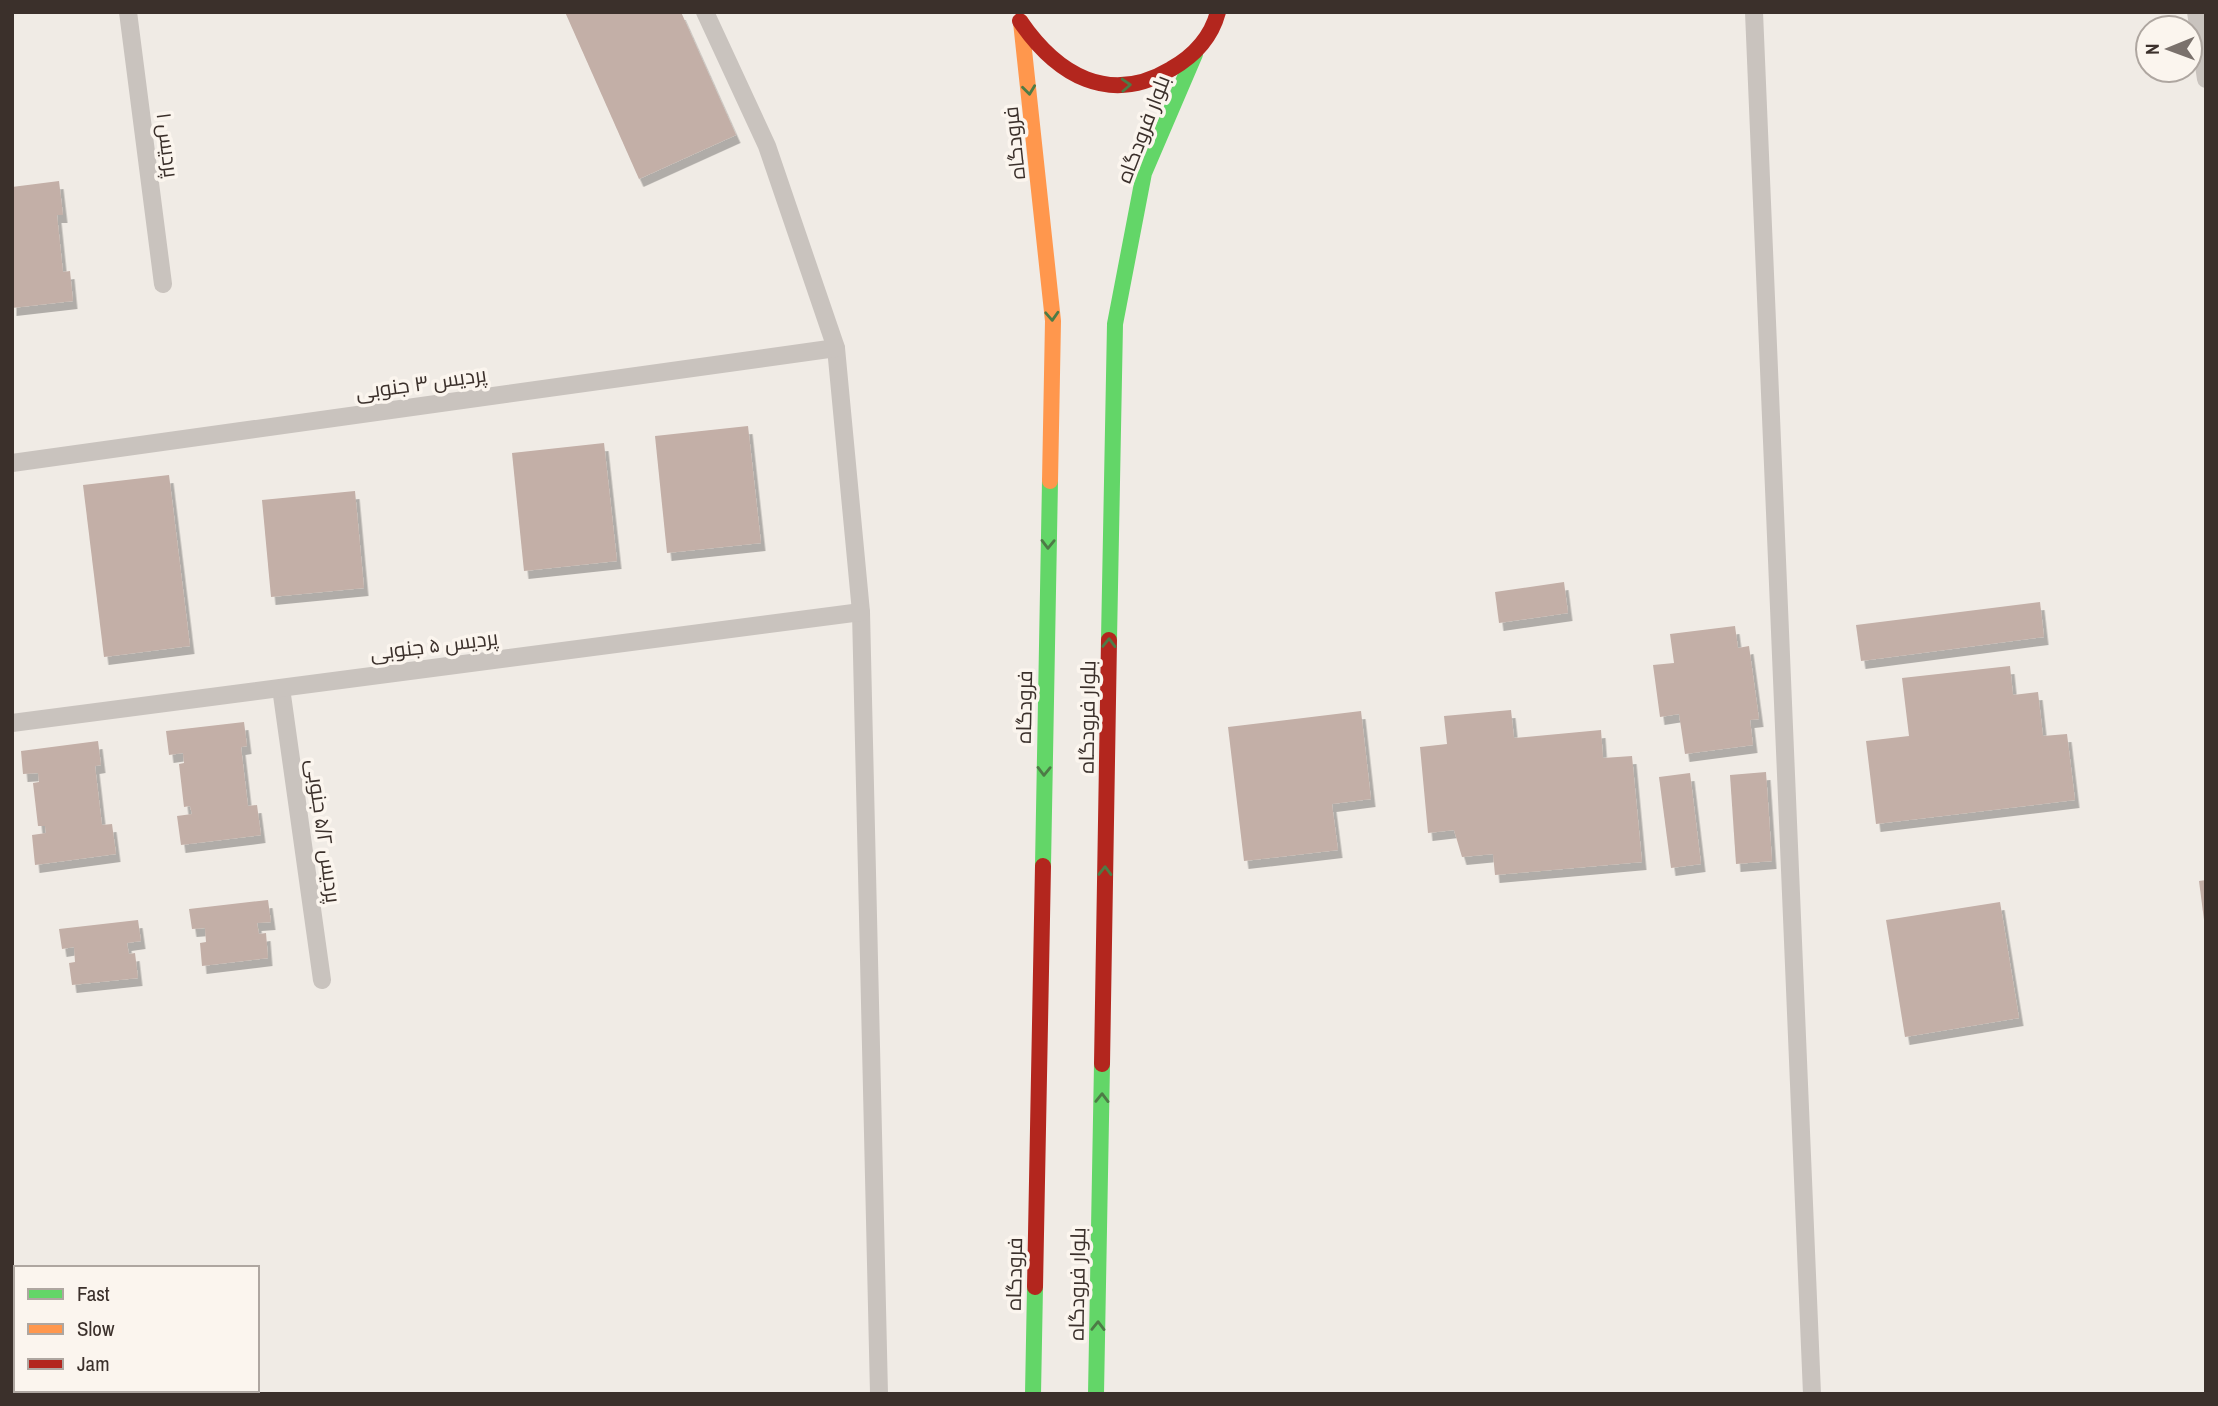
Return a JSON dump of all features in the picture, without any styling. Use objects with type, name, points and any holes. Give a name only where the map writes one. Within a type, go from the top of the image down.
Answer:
[{"type":"main road","points":[[1019,17],[1040,51],[1067,73],[1099,85],[1134,85],[1167,75],[1195,54],[1220,14]]},
{"type":"main road","name":"فرودگاه","points":[[1019,17],[1053,321],[1033,1394]]},
{"type":"main road","name":"بلوار فرودگاه","points":[[1096,1394],[1115,324],[1144,173],[1195,54]]},
{"type":"lane","name":"پردیس ۱","points":[[128,12],[163,284]]},
{"type":"lane","points":[[705,12],[767,146],[836,348],[862,612],[879,1394]]},
{"type":"lane","points":[[1754,12],[1812,1394]]},
{"type":"lane","points":[[2196,12],[2206,79]]},
{"type":"lane","name":"پردیس ۳ جنوبی","points":[[12,463],[836,348]]},
{"type":"lane","name":"پردیس ۵ جنوبی","points":[[12,723],[862,612]]},
{"type":"lane","name":"پردیس ۵/۲ جنوبی","points":[[281,688],[322,980]]},
{"type":"building","points":[[565,12],[681,12],[736,135],[639,179]]},
{"type":"building","points":[[59,181],[63,215],[57,215],[63,272],[70,271],[73,301],[12,308],[12,187]]},
{"type":"building","points":[[748,426],[761,543],[667,553],[655,436]]},
{"type":"building","points":[[604,443],[617,561],[524,571],[512,453]]},
{"type":"building","points":[[169,475],[190,646],[104,657],[83,485]]},
{"type":"building","points":[[355,491],[364,588],[271,597],[262,500]]},
{"type":"building","points":[[1564,582],[1568,613],[1499,623],[1495,592]]},
{"type":"building","points":[[2040,602],[2044,637],[1861,661],[1856,625]]},
{"type":"building","points":[[1735,626],[1738,648],[1749,646],[1759,719],[1750,720],[1753,745],[1685,754],[1679,714],[1660,717],[1653,665],[1674,663],[1670,634]]},
{"type":"building","points":[[2010,666],[2013,695],[2038,692],[2043,736],[2067,734],[2075,800],[1876,824],[1866,741],[1909,736],[1902,678]]},
{"type":"building","points":[[1511,710],[1514,738],[1601,730],[1603,758],[1632,756],[1642,862],[1495,875],[1493,854],[1462,857],[1454,830],[1428,833],[1420,747],[1447,744],[1444,716]]},
{"type":"building","points":[[1361,711],[1371,799],[1332,804],[1338,850],[1244,861],[1228,727]]},
{"type":"building","points":[[244,722],[247,746],[241,747],[248,806],[257,805],[261,835],[181,845],[177,816],[192,814],[190,806],[184,807],[179,764],[184,763],[183,753],[169,755],[166,731]]},
{"type":"building","points":[[98,741],[101,765],[95,766],[102,825],[112,824],[116,854],[35,865],[32,835],[46,833],[45,826],[38,826],[33,783],[39,782],[38,773],[23,774],[21,751]]},
{"type":"building","points":[[1766,772],[1772,861],[1736,864],[1730,775]]},
{"type":"building","points":[[1690,773],[1701,864],[1671,868],[1659,777]]},
{"type":"building","points":[[2206,880],[2206,920],[2204,920],[2199,881]]},
{"type":"building","points":[[268,900],[271,922],[257,923],[259,934],[266,933],[268,958],[202,966],[200,943],[206,942],[205,928],[192,929],[189,909]]},
{"type":"building","points":[[2000,902],[2019,1018],[1905,1037],[1886,920]]},
{"type":"building","points":[[138,920],[141,941],[127,943],[129,954],[135,953],[138,978],[72,985],[69,963],[75,962],[74,947],[62,949],[59,929]]},
{"type":"traffic: fast","points":[[1109,640],[1115,324],[1144,173],[1195,54]]},
{"type":"traffic: fast","points":[[1043,866],[1050,481]]},
{"type":"traffic: fast","points":[[1096,1394],[1102,1064]]},
{"type":"traffic: fast","points":[[1033,1394],[1035,1287]]},
{"type":"traffic: slow","points":[[1021,22],[1053,321],[1050,481]]},
{"type":"traffic: jam","points":[[1020,21],[1050,56],[1068,70],[1086,79],[1126,85],[1148,80],[1187,58],[1206,38],[1218,12]]},
{"type":"traffic: jam","points":[[1102,1064],[1109,640]]},
{"type":"traffic: jam","points":[[1035,1287],[1043,866]]}]
